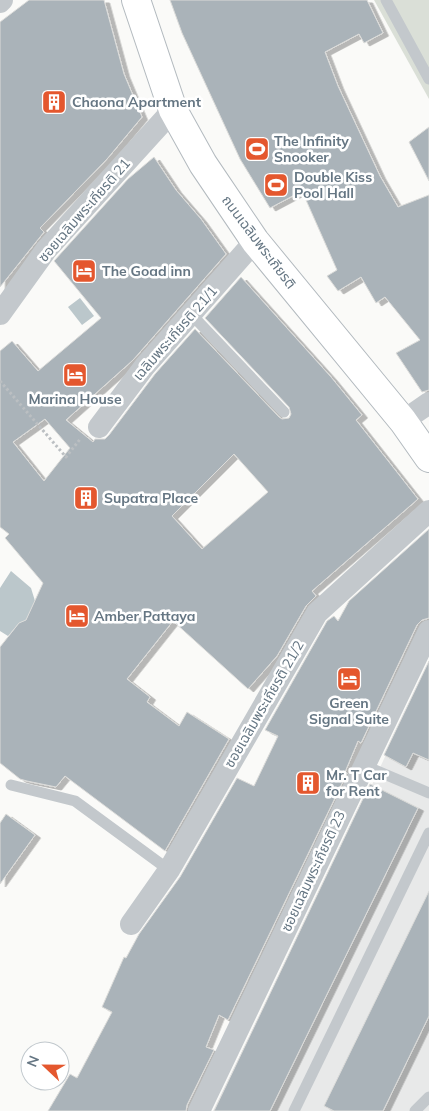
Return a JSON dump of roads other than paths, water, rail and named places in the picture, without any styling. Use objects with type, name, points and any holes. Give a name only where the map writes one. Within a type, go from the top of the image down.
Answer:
[{"type":"main road","name":"ถนนเฉลิมพระเกียรติ","points":[[136,0],[173,110],[203,164],[255,241],[403,422],[429,458]]},
{"type":"street","name":"ซอยเฉลิมพระเกียรติ 21","points":[[1,310],[46,250],[173,110]]},
{"type":"street","name":"เฉลิมพระเกียรติ 21/1","points":[[99,427],[144,366],[255,241]]},
{"type":"street","points":[[403,422],[429,403]]},
{"type":"street","name":"ซอยเฉลิมพระเกียรติ 21/2","points":[[131,924],[169,870],[317,613],[429,511]]},
{"type":"street","name":"ซอยเฉลิมพระเกียรติ 23","points":[[199,1111],[363,765],[429,631]]},
{"type":"lane","points":[[386,0],[429,79]]},
{"type":"lane","points":[[191,314],[284,412]]},
{"type":"lane","points":[[363,765],[429,793]]},
{"type":"lane","points":[[11,785],[75,802],[169,870]]},
{"type":"lane","points":[[294,1111],[429,833]]},
{"type":"lane","points":[[414,1111],[429,1097]]},
{"type":"place","name":"Chaona Apartment","points":[[54,102]]},
{"type":"place","name":"The Infinity Snooker","points":[[257,149]]},
{"type":"place","name":"Double Kiss Pool Hall","points":[[276,185]]},
{"type":"place","name":"The Goad inn","points":[[84,271]]},
{"type":"place","name":"Marina House","points":[[75,375]]},
{"type":"place","name":"Supatra Place","points":[[86,498]]},
{"type":"place","name":"Amber Pattaya","points":[[77,616]]},
{"type":"place","name":"Green Signal Suite","points":[[349,679]]},
{"type":"place","name":"Mr. T Car for Rent","points":[[308,783]]}]
